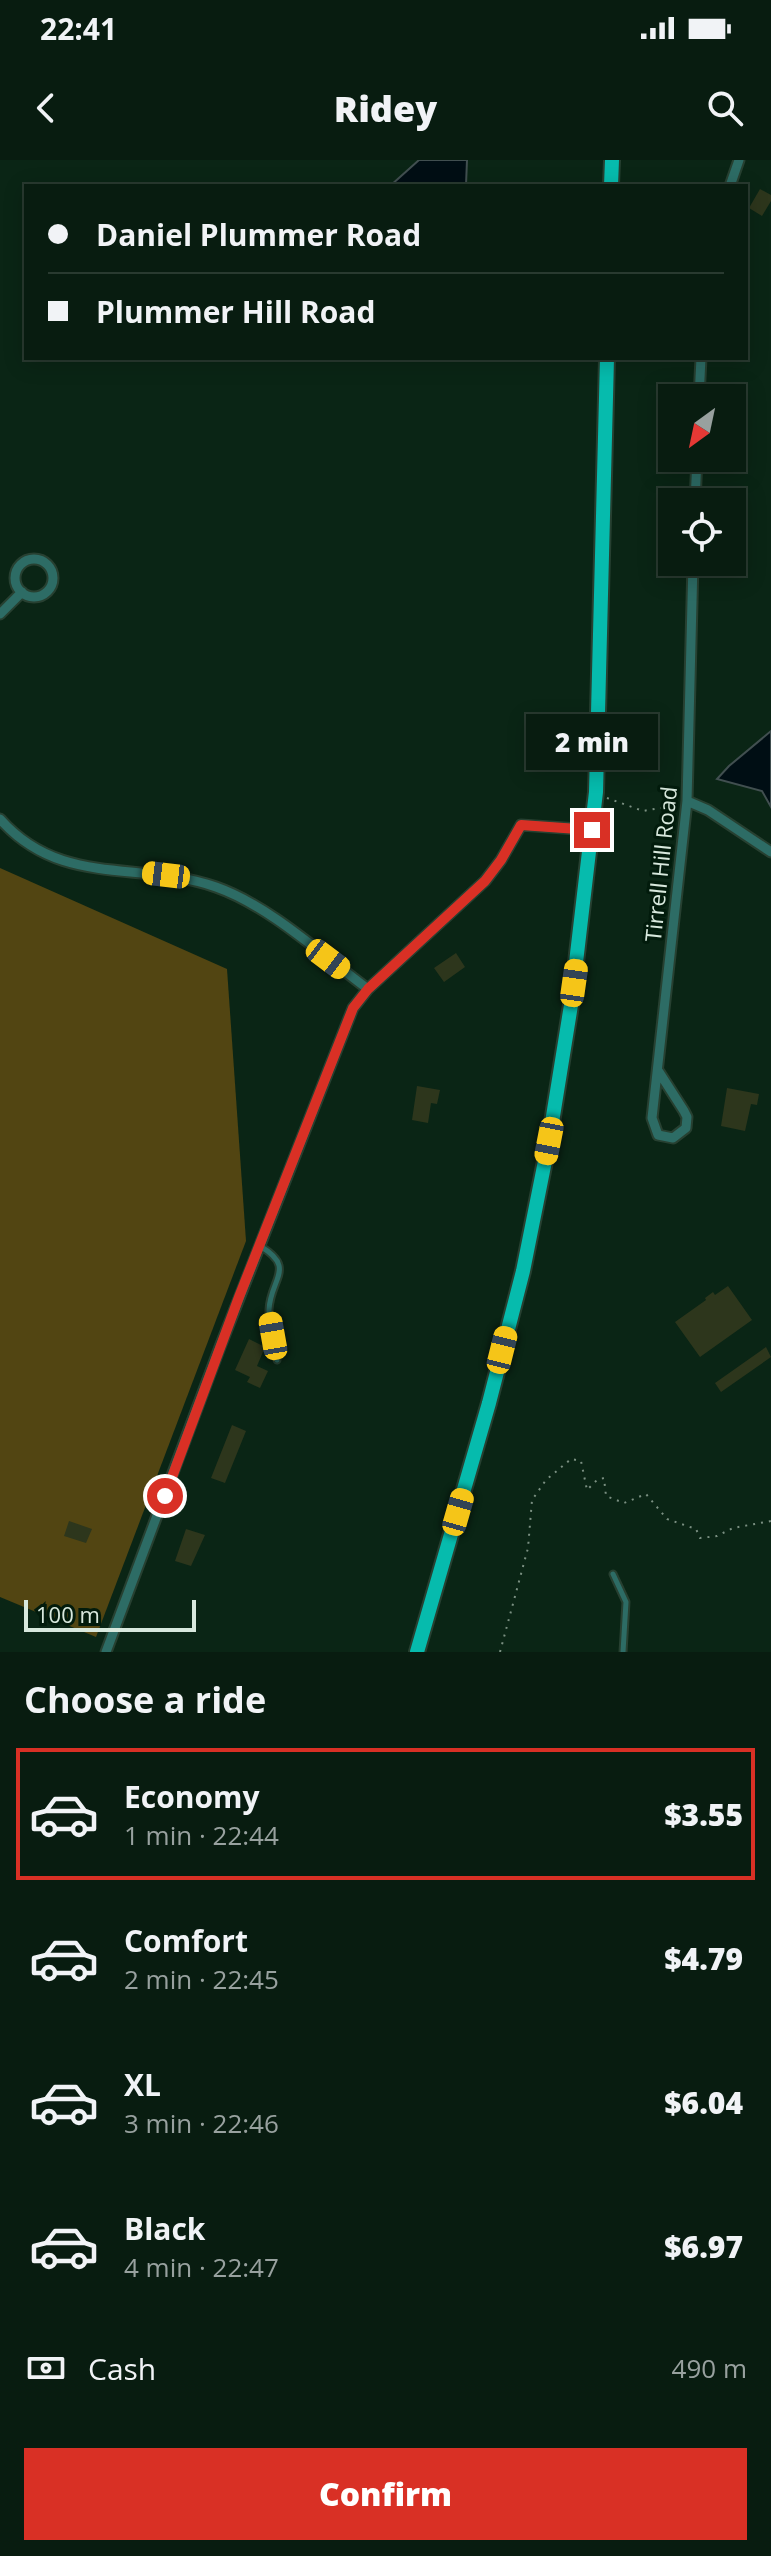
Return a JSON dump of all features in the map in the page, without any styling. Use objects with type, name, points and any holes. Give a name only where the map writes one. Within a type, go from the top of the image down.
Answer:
[{"type":"main road","points":[[611,184],[612,160]]},
{"type":"main road","points":[[417,1652],[489,1403],[531,1231],[571,1005],[596,792],[607,360]]},
{"type":"street","points":[[731,184],[739,160]]},
{"type":"street","points":[[700,384],[701,360]]},
{"type":"street","points":[[31,559],[47,564],[53,580],[48,590],[32,597],[22,592],[16,583],[19,567],[31,559]]},
{"type":"street","name":"Tirrell Hill Road","points":[[659,1072],[687,1117],[683,1133],[673,1138],[658,1135],[652,1124],[686,803],[693,576]]},
{"type":"street","points":[[0,614],[22,592]]},
{"type":"street","points":[[686,803],[708,810],[771,852]]},
{"type":"street","points":[[0,819],[26,844],[60,861],[179,878],[228,892],[264,912],[368,989]]},
{"type":"street","points":[[106,1652],[353,1008],[368,989],[485,881],[521,825],[592,830]]},
{"type":"lane","points":[[260,1246],[273,1253],[280,1264],[279,1280],[271,1297],[269,1312],[277,1360]]},
{"type":"lane","points":[[613,1574],[626,1602],[623,1652]]},
{"type":"path","points":[[596,792],[615,803],[643,811],[686,803]]},
{"type":"path","points":[[500,1652],[528,1548],[532,1500],[546,1480],[571,1459],[581,1461],[587,1490],[597,1480],[604,1478],[606,1496],[624,1503],[646,1494],[667,1519],[696,1529],[700,1538],[771,1521]]},
{"type":"shaded area","points":[[419,160],[467,160],[466,184],[392,184]]},
{"type":"shaded area","points":[[771,731],[771,807],[762,791],[717,779]]},
{"type":"shaded area","points":[[0,868],[227,969],[246,1241],[96,1637],[0,1597]]},
{"type":"building","points":[[760,189],[771,195],[762,216],[749,208]]},
{"type":"building","points":[[456,953],[465,967],[444,982],[434,968]]},
{"type":"building","points":[[417,1086],[440,1090],[437,1104],[431,1103],[428,1123],[412,1120]]},
{"type":"building","points":[[727,1088],[759,1094],[757,1105],[751,1104],[745,1131],[721,1126]]},
{"type":"building","points":[[728,1286],[752,1320],[700,1357],[675,1322],[713,1292],[715,1295]]},
{"type":"building","points":[[249,1339],[265,1347],[257,1366],[268,1371],[260,1388],[247,1382],[250,1377],[235,1370]]},
{"type":"building","points":[[766,1347],[771,1357],[721,1392],[715,1383]]},
{"type":"building","points":[[232,1425],[246,1431],[225,1483],[211,1478]]},
{"type":"building","points":[[69,1521],[92,1529],[86,1543],[64,1536]]},
{"type":"building","points":[[186,1529],[205,1535],[191,1566],[175,1561]]},
{"type":"route","points":[[165,1496],[239,1297],[353,1008],[368,989],[485,881],[521,825],[592,830]]}]
